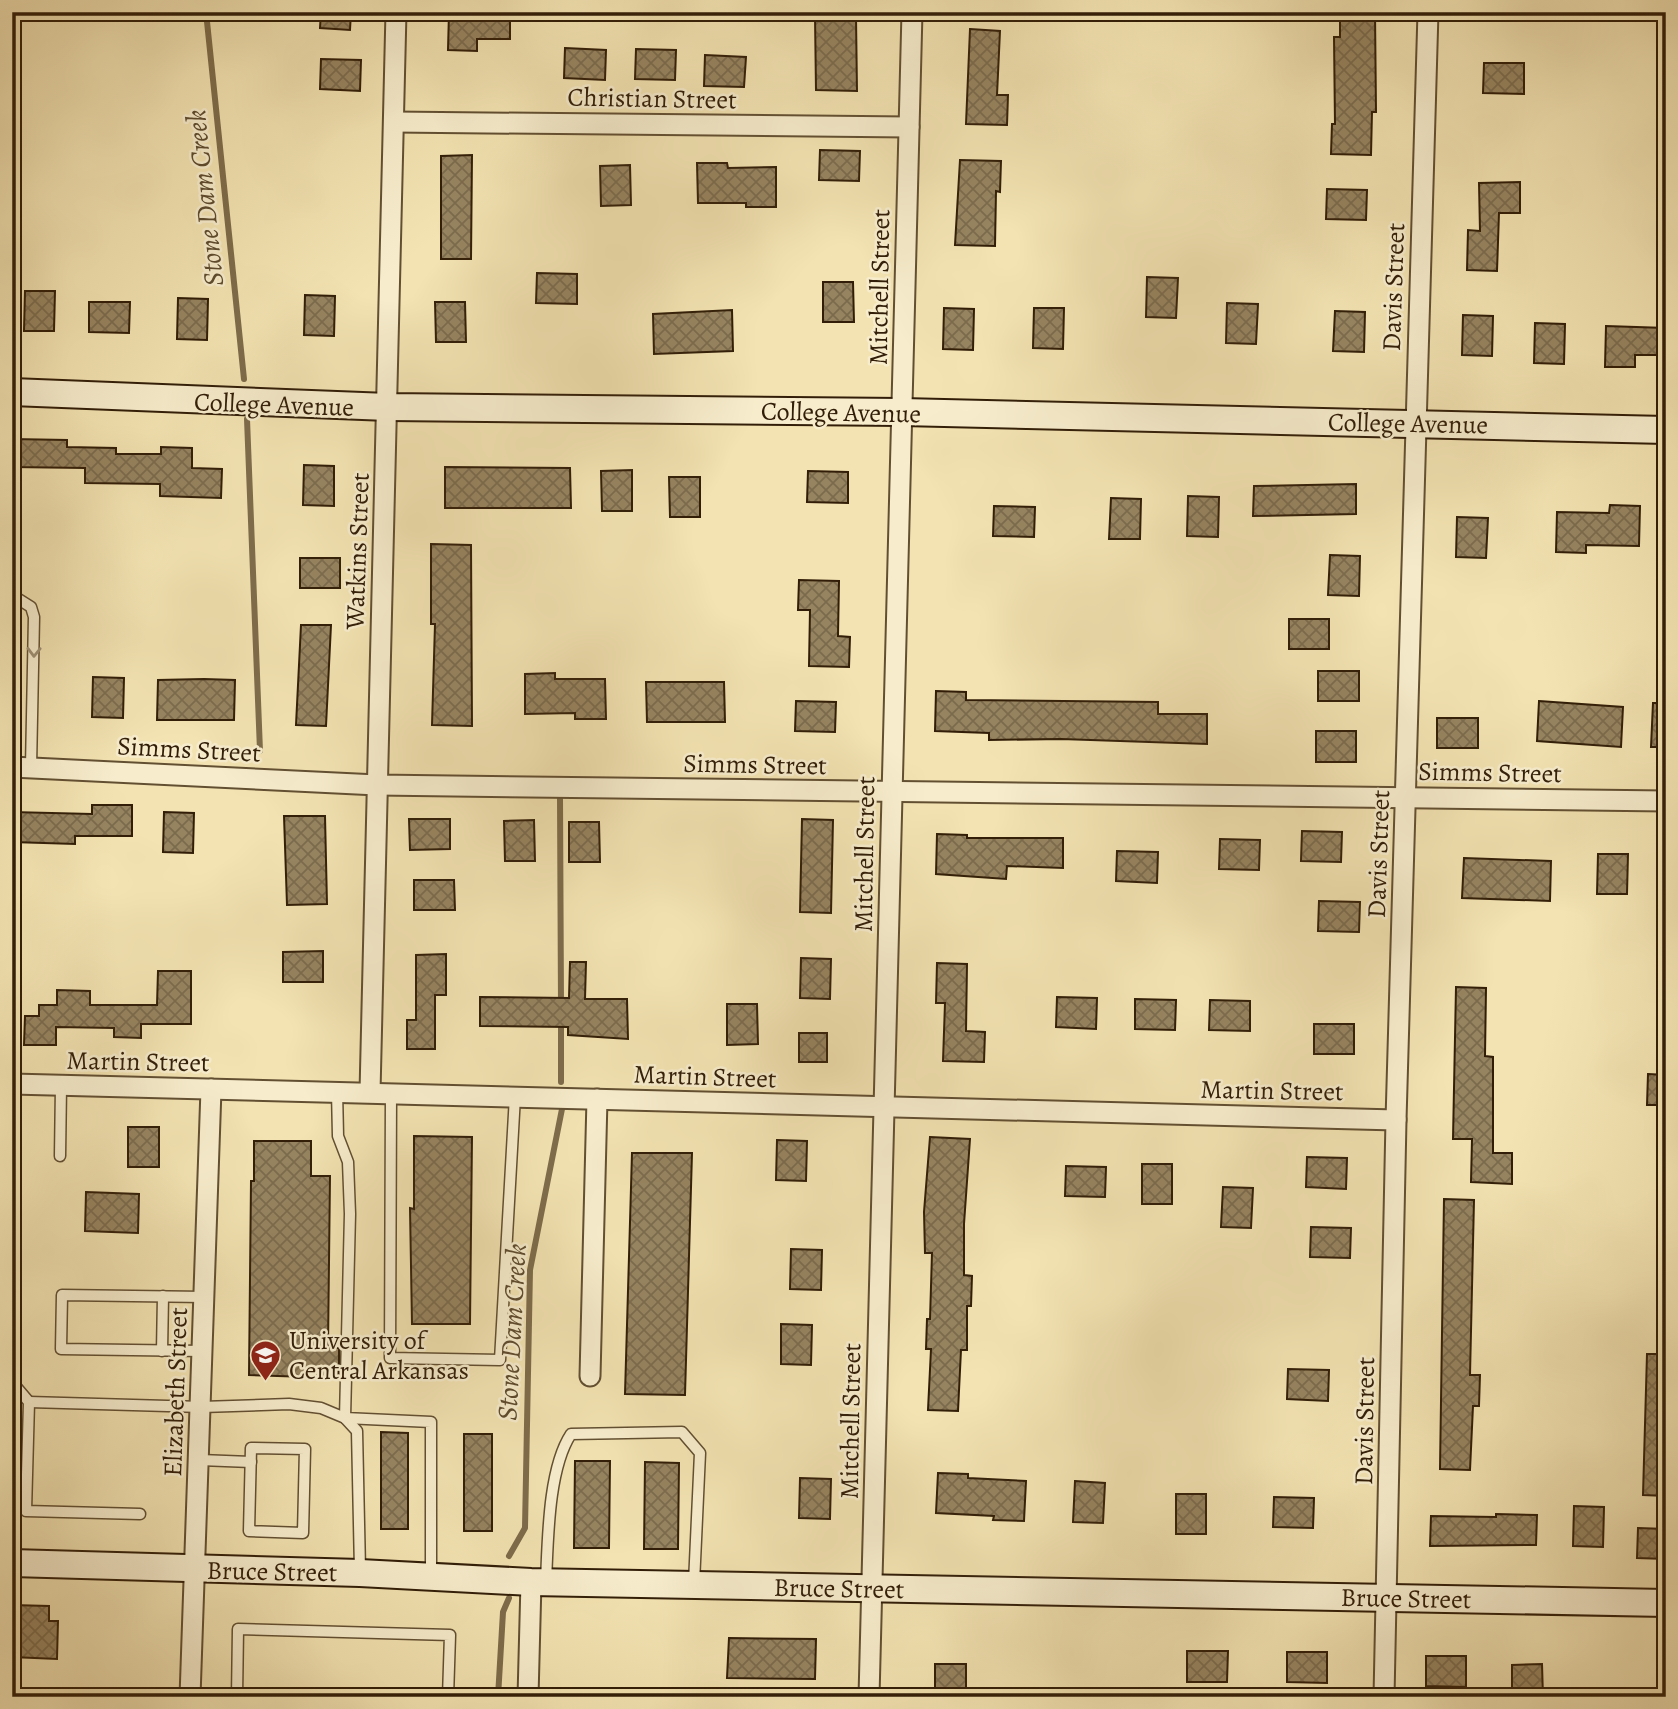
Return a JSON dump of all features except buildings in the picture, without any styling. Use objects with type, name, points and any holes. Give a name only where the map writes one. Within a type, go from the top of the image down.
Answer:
[{"type":"street","name":"Watkins Street","points":[[370,1092],[397,12]]},
{"type":"street","name":"Mitchell Street","points":[[869,1697],[912,12]]},
{"type":"street","name":"Davis Street","points":[[1384,1697],[1396,1120],[1428,12]]},
{"type":"street","name":"Christian Street","points":[[394,122],[909,127]]},
{"type":"street","name":"College Avenue","points":[[14,395],[388,407],[902,412],[1666,430]]},
{"type":"street","name":"Simms Street","points":[[22,767],[377,785],[1666,801]]},
{"type":"street","name":"Martin Street","points":[[12,1084],[1396,1120]]},
{"type":"street","name":"Elizabeth Street","points":[[190,1697],[211,1089]]},
{"type":"street","points":[[590,1376],[597,1099]]},
{"type":"street","name":"Bruce Street","points":[[12,1563],[360,1573],[538,1582],[1666,1603]]},
{"type":"street","points":[[528,1697],[538,1582]]},
{"type":"lane","points":[[12,595],[31,607],[34,617],[22,767]]},
{"type":"lane","points":[[60,1156],[61,1086]]},
{"type":"lane","points":[[337,1091],[338,1136],[348,1162],[345,1419]]},
{"type":"lane","points":[[391,1093],[390,1358],[500,1360],[515,1096]]},
{"type":"lane","points":[[12,1262],[12,1310]]},
{"type":"lane","points":[[203,1351],[61,1349],[62,1295],[205,1297]]},
{"type":"lane","points":[[162,1351],[163,1296]]},
{"type":"lane","points":[[12,1382],[29,1402],[26,1511],[140,1514]]},
{"type":"lane","points":[[29,1402],[202,1408],[289,1404],[321,1408],[345,1419],[357,1431],[360,1573]]},
{"type":"lane","points":[[345,1419],[431,1422],[431,1577]]},
{"type":"lane","points":[[538,1582],[558,1473],[571,1434],[681,1432],[700,1453],[694,1585]]},
{"type":"lane","points":[[251,1448],[305,1450],[303,1532],[248,1531],[251,1462],[251,1448]]},
{"type":"lane","points":[[200,1460],[251,1462]]},
{"type":"lane","points":[[237,1697],[239,1629],[450,1635],[448,1697]]},
{"type":"waterway","name":"Stone Dam Creek","points":[[206,12],[244,379]]},
{"type":"waterway","name":"Stone Dam Creek","points":[[247,419],[260,751]]},
{"type":"waterway","name":"Stone Dam Creek","points":[[560,798],[561,1006]]},
{"type":"waterway","name":"Stone Dam Creek","points":[[561,1020],[561,1082]]},
{"type":"waterway","name":"Stone Dam Creek","points":[[509,1556],[525,1528],[530,1270],[562,1109]]},
{"type":"waterway","name":"Stone Dam Creek","points":[[498,1697],[503,1612],[509,1598]]},
{"type":"place","name":"University of Central Arkansas","points":[[266,1382]]}]
